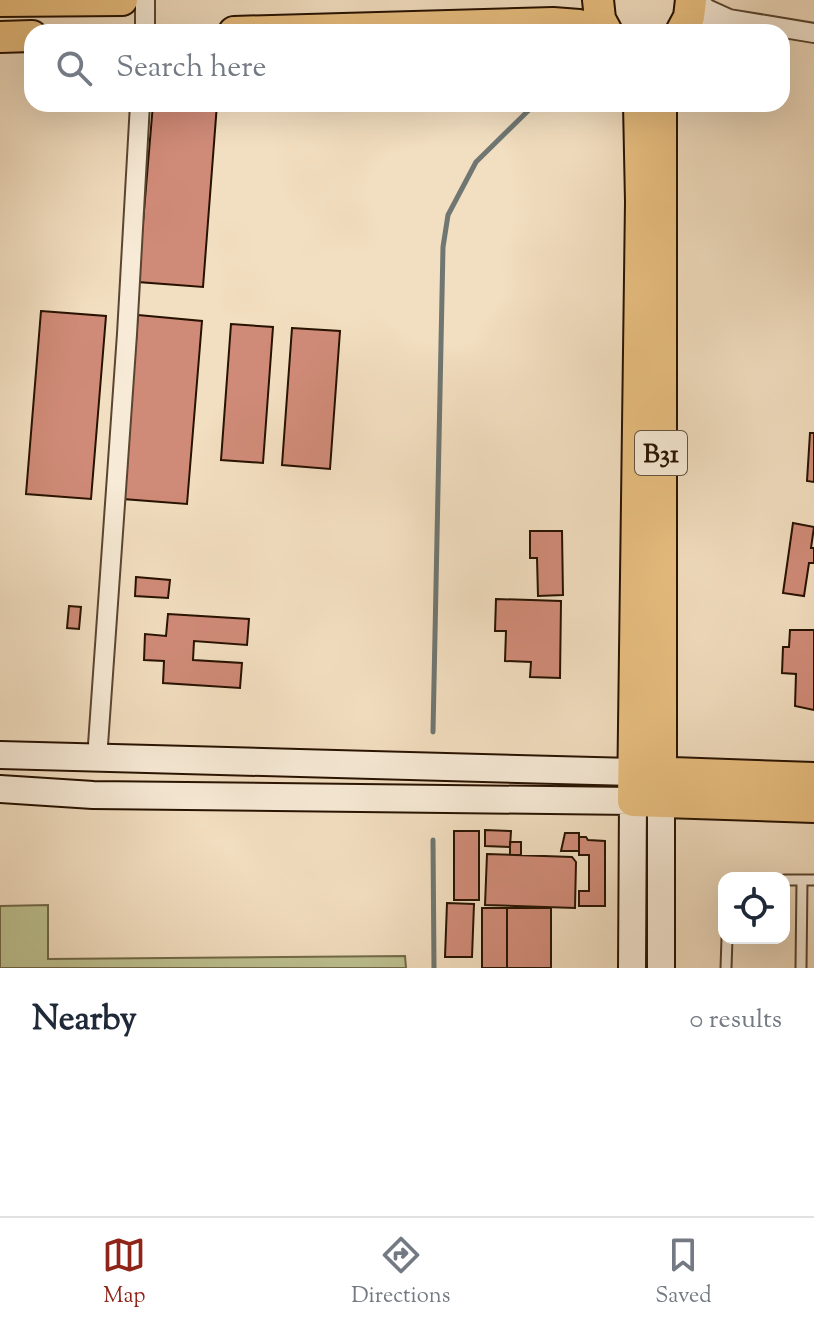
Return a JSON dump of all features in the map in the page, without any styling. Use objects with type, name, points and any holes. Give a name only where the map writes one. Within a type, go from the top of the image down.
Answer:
[{"type":"main road","points":[[0,1],[122,0]]},
{"type":"main road","points":[[598,0],[603,24]]},
{"type":"main road","points":[[518,24],[566,24]]},
{"type":"main road","points":[[0,37],[24,36]]},
{"type":"main road","name":"B31","points":[[639,112],[647,786]]},
{"type":"main road","name":"B31","points":[[647,786],[661,112]]},
{"type":"main road","points":[[647,786],[814,778]]},
{"type":"main road","points":[[647,786],[814,807]]},
{"type":"street","points":[[145,0],[145,24]]},
{"type":"street","points":[[697,0],[707,9],[729,19],[759,24]]},
{"type":"street","points":[[685,20],[704,22],[729,19]]},
{"type":"street","points":[[790,29],[814,33]]},
{"type":"street","points":[[97,759],[140,112]]},
{"type":"street","points":[[0,755],[647,786]]},
{"type":"street","points":[[0,789],[93,795],[647,786]]},
{"type":"street","points":[[632,968],[647,786]]},
{"type":"street","points":[[647,786],[661,968]]},
{"type":"lane","points":[[790,880],[814,880]]},
{"type":"lane","points":[[801,968],[802,880]]},
{"type":"lane","points":[[726,968],[727,944]]},
{"type":"green space","points":[[48,905],[48,959],[405,956],[406,968],[0,968],[0,906]]},
{"type":"building","points":[[152,112],[216,112],[203,287],[138,282]]},
{"type":"building","points":[[41,311],[106,316],[91,499],[26,494]]},
{"type":"building","points":[[138,315],[202,321],[187,504],[123,499]]},
{"type":"building","points":[[231,324],[273,327],[263,463],[221,460]]},
{"type":"building","points":[[292,328],[340,331],[330,469],[282,465]]},
{"type":"building","points":[[810,433],[814,433],[814,482],[807,481]]},
{"type":"building","points":[[793,523],[814,527],[811,548],[814,548],[814,563],[809,563],[804,596],[783,593]]},
{"type":"building","points":[[530,531],[562,531],[563,595],[538,596],[537,558],[530,558]]},
{"type":"building","points":[[136,577],[170,580],[168,598],[135,596]]},
{"type":"building","points":[[496,599],[561,601],[560,678],[530,677],[531,662],[505,661],[506,631],[495,631]]},
{"type":"building","points":[[69,606],[81,607],[79,629],[67,628]]},
{"type":"building","points":[[168,614],[249,619],[247,645],[194,641],[193,660],[242,663],[240,688],[163,683],[164,661],[144,660],[145,634],[166,636]]},
{"type":"building","points":[[790,630],[814,630],[814,710],[795,706],[796,674],[782,673],[783,647],[789,647]]},
{"type":"building","points":[[485,830],[511,831],[510,847],[485,846]]},
{"type":"building","points":[[454,831],[479,831],[479,900],[454,900]]},
{"type":"building","points":[[565,833],[579,833],[579,851],[561,851]]},
{"type":"building","points":[[579,837],[605,841],[605,906],[579,906],[579,891],[589,891],[589,855],[579,855]]},
{"type":"building","points":[[510,842],[521,842],[521,855],[510,855]]},
{"type":"building","points":[[487,854],[572,857],[576,862],[575,908],[485,905]]},
{"type":"building","points":[[447,903],[474,904],[472,957],[445,957]]},
{"type":"building","points":[[482,908],[507,908],[507,968],[482,968]]},
{"type":"building","points":[[507,908],[551,908],[551,968],[507,968]]},
{"type":"waterway","points":[[433,732],[443,247],[448,215],[476,162],[527,112]]},
{"type":"waterway","points":[[433,840],[434,968]]}]
